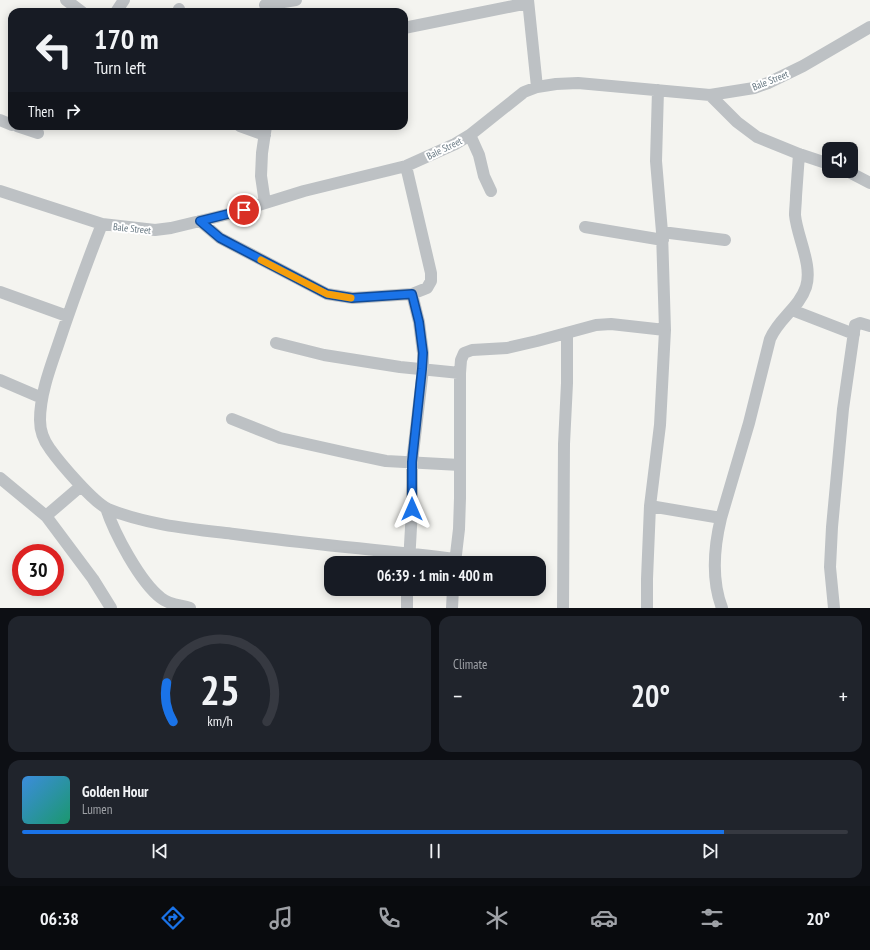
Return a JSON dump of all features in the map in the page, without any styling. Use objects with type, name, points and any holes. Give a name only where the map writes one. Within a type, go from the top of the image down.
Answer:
[{"type":"street","points":[[66,0],[77,8]]},
{"type":"street","points":[[265,6],[296,0]]},
{"type":"street","points":[[408,27],[528,2],[537,87]]},
{"type":"street","name":"Bale Street","points":[[0,191],[102,224],[155,230],[171,228],[304,191],[406,166],[455,144],[470,135],[524,92],[537,87],[578,83],[710,95],[754,88],[803,66],[870,27]]},
{"type":"street","points":[[647,608],[650,506],[660,425],[665,330],[662,236],[656,161],[658,90]]},
{"type":"street","points":[[710,95],[737,122],[757,137],[822,162]]},
{"type":"street","points":[[29,130],[38,133]]},
{"type":"street","points":[[265,203],[261,176],[262,153],[266,131]]},
{"type":"street","points":[[470,135],[479,155],[484,176],[491,191]]},
{"type":"street","points":[[722,608],[717,595],[714,575],[717,532],[749,423],[770,339],[780,321],[801,299],[806,286],[808,274],[806,259],[801,247],[795,215],[799,154]]},
{"type":"street","points":[[200,221],[220,238],[327,294],[352,298],[412,294],[427,288],[431,281],[431,273],[406,166]]},
{"type":"street","points":[[858,177],[870,183]]},
{"type":"street","points":[[102,224],[67,316],[51,364],[42,398],[40,422],[42,434],[49,448],[81,486],[106,508],[131,517],[210,531],[341,547],[397,556]]},
{"type":"street","points":[[585,227],[662,236],[725,240]]},
{"type":"street","points":[[0,292],[67,316]]},
{"type":"street","points":[[409,556],[412,509],[412,462],[423,353],[419,322],[412,294]]},
{"type":"street","points":[[792,310],[854,334]]},
{"type":"street","points":[[456,556],[459,529],[460,373],[461,360],[464,353],[472,350],[507,348],[567,334],[596,325],[611,324],[665,330]]},
{"type":"street","points":[[834,608],[830,567],[832,527],[843,409],[855,325],[870,326]]},
{"type":"street","points":[[563,608],[564,452],[568,383],[567,334]]},
{"type":"street","points":[[276,343],[324,356],[460,373]]},
{"type":"street","points":[[0,380],[42,398]]},
{"type":"street","points":[[232,419],[280,438],[321,448],[386,461],[460,465]]},
{"type":"street","points":[[0,478],[46,516],[93,579],[112,608]]},
{"type":"street","points":[[46,516],[81,486]]},
{"type":"street","points":[[650,506],[721,518]]},
{"type":"street","points":[[106,508],[111,523],[129,556],[146,582],[162,599],[190,608]]},
{"type":"street","points":[[407,596],[407,608]]},
{"type":"street","points":[[452,608],[453,596]]},
{"type":"slow traffic","points":[[261,260],[327,294],[351,298]]},
{"type":"route","points":[[244,210],[200,221],[220,238],[327,294],[352,298],[412,294],[419,322],[423,353],[412,462],[412,509]]}]
